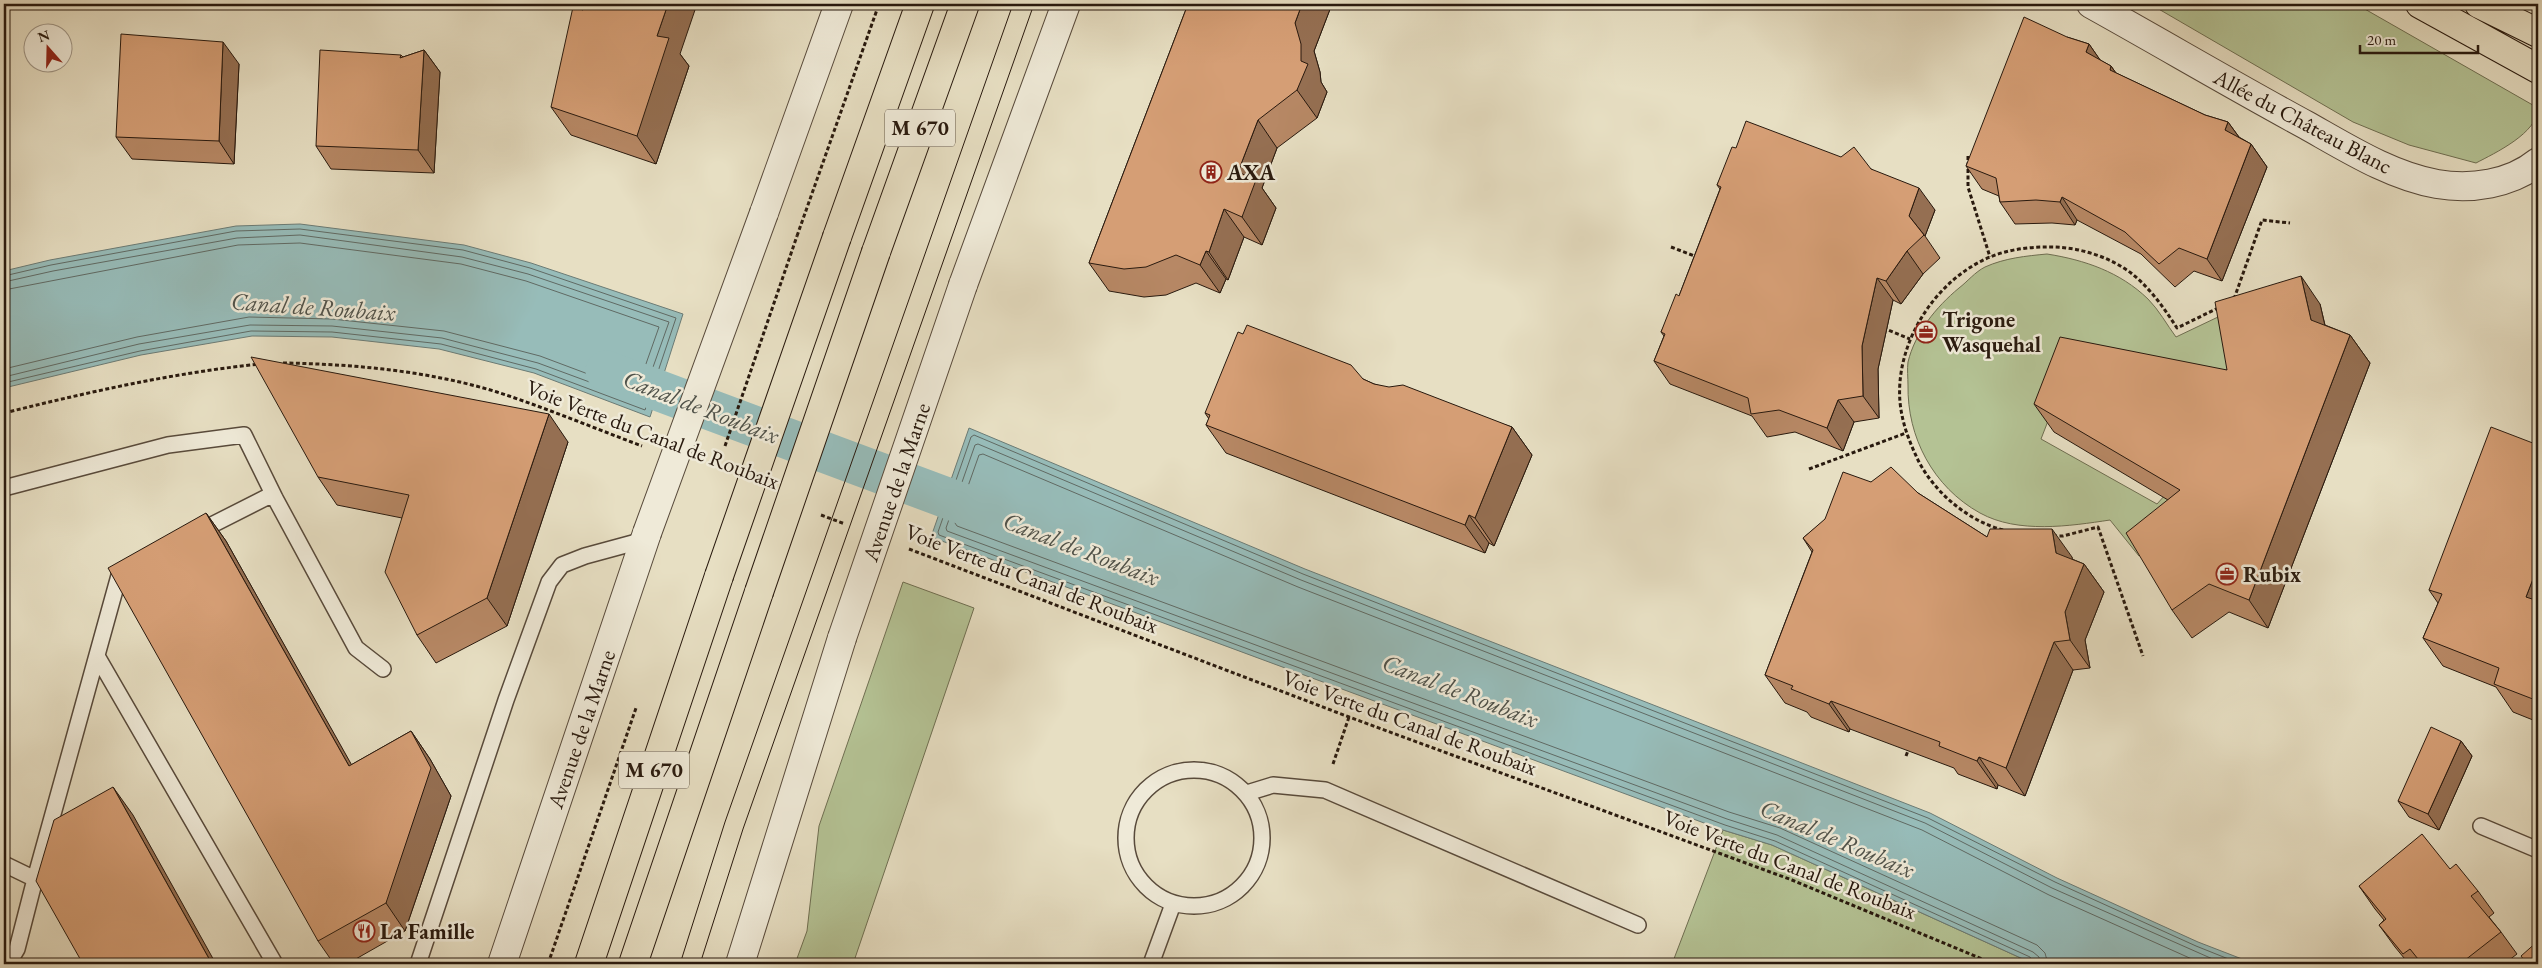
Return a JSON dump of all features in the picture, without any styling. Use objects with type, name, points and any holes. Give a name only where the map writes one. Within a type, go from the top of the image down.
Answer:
[{"type":"main road","name":"M 670","points":[[589,964],[720,576],[920,4]]},
{"type":"main road","name":"M 670","points":[[633,964],[876,252],[965,4]]},
{"type":"main road","points":[[2420,4],[2538,69]]},
{"type":"main road","points":[[2479,4],[2538,33]]},
{"type":"street","name":"Avenue de la Marne","points":[[502,964],[646,536],[839,4]]},
{"type":"street","name":"Avenue de la Marne","points":[[740,964],[842,638],[963,285],[1066,4]]},
{"type":"street","name":"Allée du Château Blanc","points":[[2091,4],[2347,147],[2400,172],[2436,184],[2471,187],[2535,173]]},
{"type":"lane","points":[[4,488],[168,445],[244,435],[273,494],[356,648],[383,669]]},
{"type":"lane","points":[[178,542],[273,494]]},
{"type":"lane","points":[[418,964],[506,700],[549,582],[562,565],[646,536]]},
{"type":"lane","points":[[13,962],[120,572],[144,559]]},
{"type":"lane","points":[[96,656],[275,964]]},
{"type":"lane","points":[[1203,769],[1227,777],[1247,793],[1259,815],[1263,840],[1258,865],[1243,886],[1222,901],[1198,907],[1173,904],[1150,891],[1134,872],[1126,848],[1126,823],[1136,800],[1154,781],[1177,771],[1203,769]]},
{"type":"lane","points":[[1247,793],[1273,785],[1325,790],[1638,925]]},
{"type":"lane","points":[[2481,826],[2538,850]]},
{"type":"lane","points":[[4,864],[35,880]]},
{"type":"lane","points":[[1151,964],[1173,904]]},
{"type":"path","points":[[724,448],[796,236],[879,4]]},
{"type":"path","points":[[1968,156],[1968,187],[1990,257]]},
{"type":"path","points":[[2233,301],[2262,220],[2290,224]]},
{"type":"path","points":[[1671,247],[1699,258]]},
{"type":"path","points":[[2010,531],[1992,527],[1954,505],[1925,473],[1906,433],[1900,402],[1902,370],[1910,339],[1929,305],[1956,277],[1990,257],[2025,248],[2062,247],[2097,255],[2130,272],[2157,298],[2177,328],[2225,305]]},
{"type":"path","points":[[1873,325],[1910,339]]},
{"type":"path","points":[[4,413],[154,378],[268,363]]},
{"type":"path","name":"Voie Verte du Canal de Roubaix","points":[[276,363],[363,366],[466,384],[547,410],[648,449]]},
{"type":"path","points":[[1809,469],[1906,433]]},
{"type":"path","points":[[814,512],[850,526]]},
{"type":"path","points":[[1988,536],[1992,527]]},
{"type":"path","points":[[2045,536],[2063,536],[2098,527],[2143,656]]},
{"type":"path","name":"Voie Verte du Canal de Roubaix","points":[[905,547],[1349,717],[1792,880],[1994,964]]},
{"type":"path","points":[[548,964],[638,700]]},
{"type":"path","points":[[1325,790],[1349,717]]},
{"type":"path","points":[[1906,756],[1909,747]]},
{"type":"green space","points":[[2150,4],[2356,4],[2538,108],[2536,117],[2531,126],[2514,141],[2476,163],[2409,145],[2353,122]]},
{"type":"green space","points":[[2047,254],[2088,264],[2126,281],[2152,303],[2176,337],[2218,317],[2236,394],[2074,354],[2041,439],[2157,504],[2174,485],[2155,547],[2139,556],[2110,520],[2044,527],[2011,524],[1995,520],[1980,513],[1963,502],[1936,475],[1926,459],[1912,423],[1909,404],[1908,362],[1921,331],[1935,312],[1950,295],[1985,267],[2008,259]]},
{"type":"green space","points":[[903,582],[974,608],[853,964],[795,964],[807,931],[819,826]]},
{"type":"green space","points":[[1723,830],[1772,845],[2034,964],[1672,964]]},
{"type":"water","points":[[300,224],[464,245],[531,263],[683,314],[650,417],[534,373],[439,349],[332,337],[252,336],[141,355],[4,388],[4,271],[50,260],[236,226]]},
{"type":"water","points":[[969,428],[1305,569],[1930,813],[2057,878],[2198,942],[2255,964],[2034,964],[1772,845],[1723,830],[931,537]]},
{"type":"building","points":[[585,4],[668,4],[657,36],[669,38],[637,136],[551,107],[573,7],[583,10]]},
{"type":"building","name":"AXA","points":[[1188,4],[1302,4],[1295,23],[1301,44],[1301,61],[1308,64],[1297,90],[1258,120],[1238,172],[1256,180],[1242,217],[1224,209],[1209,252],[1206,251],[1200,265],[1176,255],[1146,267],[1124,269],[1089,263]]},
{"type":"building","points":[[2024,17],[2067,37],[2089,44],[2086,52],[2111,66],[2110,70],[2205,115],[2228,122],[2225,130],[2251,144],[2207,259],[2179,248],[2159,264],[2125,232],[2062,197],[2060,202],[2036,200],[2000,202],[1996,178],[1966,166]]},
{"type":"building","points":[[121,34],[223,42],[219,141],[116,137]]},
{"type":"building","points":[[320,50],[401,55],[400,58],[424,50],[418,150],[316,146]]},
{"type":"building","points":[[1746,121],[1841,157],[1854,147],[1871,169],[1919,188],[1909,216],[1924,235],[1907,251],[1886,281],[1877,278],[1862,346],[1863,396],[1838,400],[1827,428],[1779,410],[1751,414],[1748,398],[1654,361],[1665,334],[1661,332],[1676,294],[1679,296],[1721,187],[1717,185],[1732,147],[1736,148]]},
{"type":"building","points":[[2301,276],[2311,320],[2350,335],[2249,600],[2209,584],[2172,610],[2126,533],[2180,490],[2034,404],[2060,337],[2227,370],[2215,302]]},
{"type":"building","points":[[1247,325],[1351,365],[1363,379],[1374,384],[1389,387],[1403,385],[1512,427],[1475,518],[1469,515],[1465,525],[1206,425],[1210,415],[1205,413],[1238,332],[1243,334]]},
{"type":"building","points":[[251,357],[549,414],[487,598],[417,635],[385,572],[409,495],[318,477]]},
{"type":"building","points":[[2491,427],[2538,445],[2538,566],[2526,597],[2538,601],[2538,701],[2494,684],[2499,668],[2423,638],[2442,594],[2429,590]]},
{"type":"building","points":[[1891,467],[1918,493],[1987,537],[1990,529],[2052,529],[2056,553],[2084,564],[2065,612],[2070,640],[2054,642],[2006,768],[1979,757],[1977,761],[1939,746],[1940,742],[1831,701],[1829,704],[1791,689],[1793,686],[1765,675],[1813,550],[1803,538],[1825,519],[1843,472],[1871,482]]},
{"type":"building","points":[[206,513],[349,766],[411,731],[431,768],[386,903],[318,941],[108,568]]},
{"type":"building","points":[[2431,727],[2461,741],[2428,814],[2398,801]]},
{"type":"building","points":[[113,787],[212,964],[83,964],[36,881],[54,820]]},
{"type":"building","points":[[2422,834],[2450,869],[2456,864],[2478,891],[2471,896],[2501,932],[2460,964],[2422,964],[2410,949],[2403,954],[2379,925],[2386,919],[2359,886]]},
{"type":"building","points":[[2538,941],[2538,964],[2527,964],[2521,956]]},
{"type":"waterway","name":"Canal de Roubaix","points":[[606,371],[998,517]]},
{"type":"tram line","points":[[680,964],[725,822],[1013,4]]},
{"type":"tram line","points":[[700,964],[743,829],[1034,4]]},
{"type":"place","name":"AXA","points":[[1211,172]]},
{"type":"place","name":"Trigone Wasquehal","points":[[1926,332]]},
{"type":"place","name":"Rubix","points":[[2227,574]]},
{"type":"place","name":"La Famille","points":[[364,931]]}]
